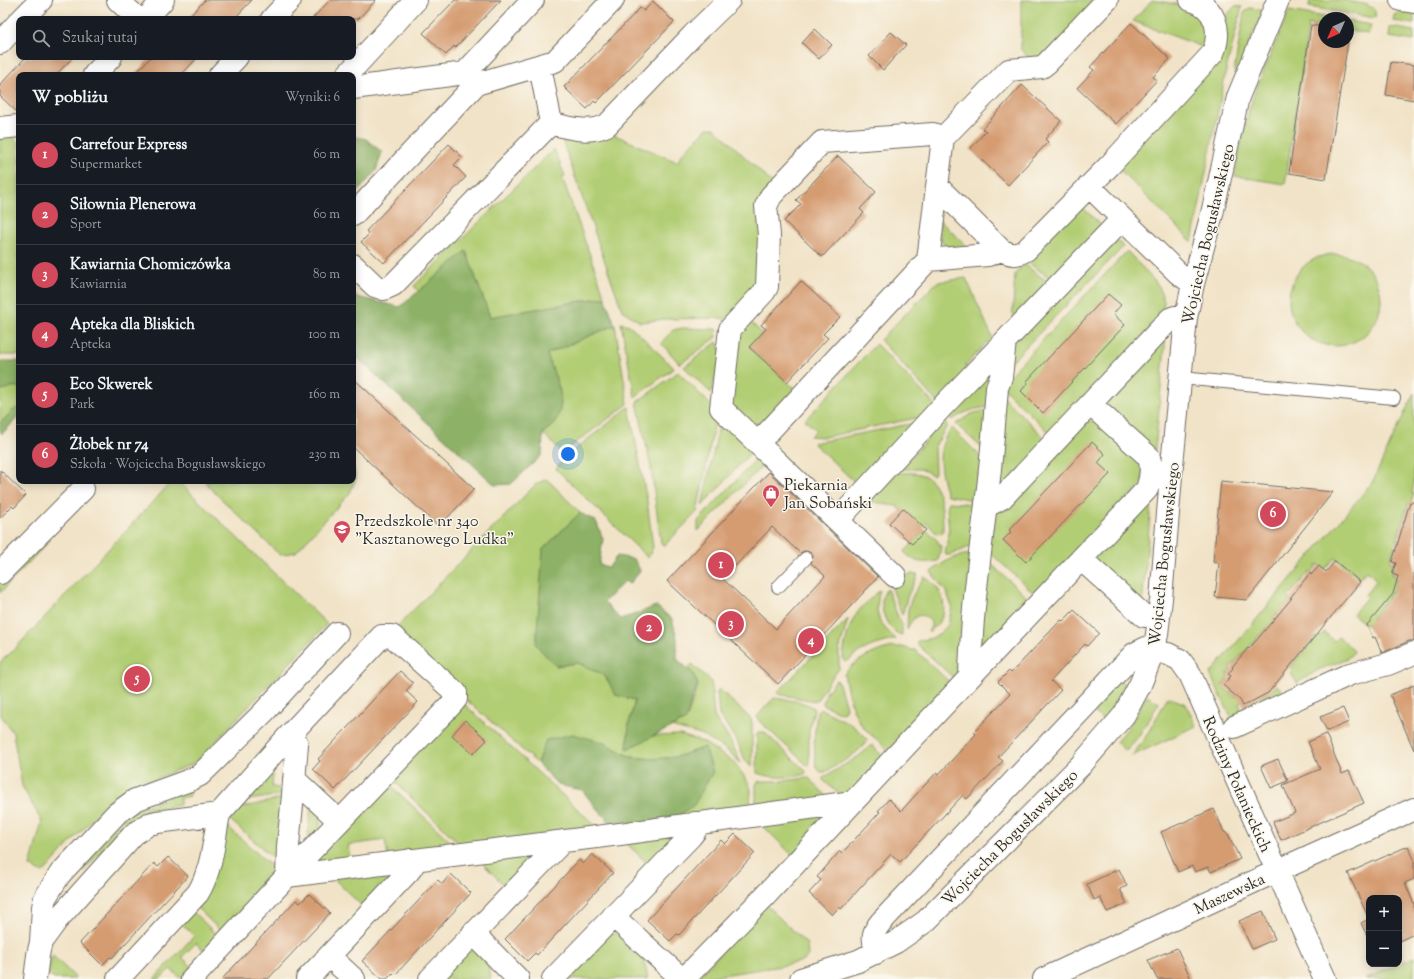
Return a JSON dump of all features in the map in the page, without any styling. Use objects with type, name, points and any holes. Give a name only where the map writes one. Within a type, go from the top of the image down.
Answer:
[{"type":"street","points":[[25,16],[41,0]]},
{"type":"street","points":[[118,0],[135,16]]},
{"type":"street","points":[[149,16],[163,0]]},
{"type":"street","points":[[349,72],[416,0]]},
{"type":"street","points":[[356,212],[470,79],[533,0]]},
{"type":"street","points":[[356,88],[470,79],[540,66],[555,61],[613,0]]},
{"type":"street","points":[[551,123],[561,126],[592,130],[607,126],[693,35],[730,0]]},
{"type":"street","points":[[758,443],[928,260],[943,138],[1009,70],[1042,67],[1048,63],[1107,0]]},
{"type":"street","points":[[937,186],[1001,250],[1011,255],[1026,250],[1089,186],[1213,53],[1218,39],[1215,20],[1205,7],[1191,0]]},
{"type":"street","name":"Wojciecha Bogusławskiego","points":[[801,979],[858,961],[876,953],[896,942],[926,921],[1081,765],[1124,716],[1140,685],[1154,650],[1161,599],[1161,475],[1181,378],[1186,318],[1193,284],[1212,214],[1238,97],[1278,0]]},
{"type":"street","points":[[1401,0],[1414,2]]},
{"type":"street","points":[[0,43],[16,25]]},
{"type":"street","points":[[97,72],[108,60]]},
{"type":"street","points":[[223,72],[234,60]]},
{"type":"street","points":[[540,66],[551,123]]},
{"type":"street","points":[[356,268],[375,286],[384,289],[393,285],[551,123]]},
{"type":"street","points":[[0,128],[16,126]]},
{"type":"street","points":[[895,576],[835,524],[758,443],[721,408],[730,329],[767,287],[769,235],[766,206],[767,201],[771,196],[822,142],[933,134],[943,138]]},
{"type":"street","points":[[1089,186],[1178,273],[1193,284]]},
{"type":"street","points":[[835,524],[940,409],[1122,219]]},
{"type":"street","points":[[928,260],[988,255],[1001,250]]},
{"type":"street","points":[[986,503],[993,503],[1002,498],[1170,319],[1175,317],[1186,318]]},
{"type":"street","points":[[970,677],[970,651],[979,557],[986,503],[997,388],[1001,377],[1005,341]]},
{"type":"street","points":[[613,916],[683,979],[764,897],[1161,475],[1151,464],[1149,457],[1090,404]]},
{"type":"street","points":[[0,573],[83,489]]},
{"type":"street","points":[[1081,559],[1144,616]]},
{"type":"street","points":[[35,979],[41,942],[45,898],[64,870],[124,807],[135,800],[200,775],[263,713],[337,633]]},
{"type":"street","points":[[118,979],[198,893],[204,884],[219,814],[382,636],[392,636],[456,693],[456,698],[287,876],[192,979]]},
{"type":"street","points":[[876,953],[873,938],[874,930],[881,922],[1134,654],[1146,648],[1154,650]]},
{"type":"street","name":"Rodziny Połanieckich","points":[[1154,650],[1168,654],[1180,660],[1226,731],[1277,871],[1325,979]]},
{"type":"street","points":[[1350,674],[1369,657],[1381,651]]},
{"type":"street","points":[[1226,731],[1350,674],[1388,664],[1414,653]]},
{"type":"street","points":[[287,876],[288,846],[297,744],[292,733]]},
{"type":"street","points":[[294,779],[339,821]]},
{"type":"street","points":[[287,876],[853,802]]},
{"type":"street","name":"Maszewska","points":[[1044,979],[1414,809]]},
{"type":"street","points":[[41,942],[57,920],[134,834],[149,824],[157,822],[219,814]]},
{"type":"street","points":[[553,979],[694,832],[696,828],[695,823]]},
{"type":"street","points":[[430,979],[563,841]]},
{"type":"street","points":[[307,979],[409,871],[412,866],[411,860]]},
{"type":"street","points":[[473,933],[518,979]]},
{"type":"street","points":[[329,956],[354,979]]},
{"type":"lane","points":[[1181,378],[1394,398]]},
{"type":"lane","points":[[778,587],[806,558]]},
{"type":"green space","points":[[1021,0],[1099,0],[1048,55],[1031,60],[1021,50]]},
{"type":"green space","points":[[1152,0],[1194,7],[1204,16],[1208,49],[1133,21]]},
{"type":"green space","points":[[1310,0],[1342,0],[1368,5],[1374,10],[1375,18],[1354,14],[1354,12],[1339,12],[1309,7]]},
{"type":"green space","points":[[1235,6],[1242,7],[1227,66],[1192,242],[1116,166],[1219,57],[1222,20]]},
{"type":"green space","points":[[1249,8],[1260,9],[1262,13],[1237,72],[1234,72],[1244,13]]},
{"type":"green space","points":[[1401,10],[1414,12],[1414,24],[1393,21],[1394,15],[1401,12]]},
{"type":"green space","points":[[1289,11],[1318,16],[1318,25],[1309,24],[1285,184],[1234,176],[1249,110]]},
{"type":"green space","points":[[1354,22],[1371,25],[1369,34],[1354,31]]},
{"type":"green space","points":[[1390,27],[1414,31],[1414,41],[1389,37]]},
{"type":"green space","points":[[707,128],[715,128],[773,184],[763,284],[726,319],[667,319],[640,322],[622,310],[560,134],[603,130],[677,162],[683,153]]},
{"type":"green space","points":[[10,134],[16,140],[16,355],[0,355],[0,135]]},
{"type":"green space","points":[[356,137],[366,139],[382,152],[376,171],[356,194]]},
{"type":"green space","points":[[554,149],[565,176],[562,177],[605,297],[490,317],[466,251],[419,292],[414,286]]},
{"type":"green space","points":[[1080,205],[1103,227],[1053,280],[1026,261]]},
{"type":"green space","points":[[939,220],[970,249],[950,248],[941,242]]},
{"type":"green space","points":[[1117,240],[1123,247],[1007,366],[1009,345]]},
{"type":"green space","points":[[466,251],[490,317],[605,297],[615,325],[547,354],[557,380],[561,398],[559,415],[553,424],[543,433],[542,455],[511,484],[495,485],[356,357],[356,296],[400,307]]},
{"type":"green space","points":[[1127,251],[1159,286],[1164,302],[1162,315],[1053,436],[1004,389],[1005,380]]},
{"type":"green space","points":[[1326,254],[1344,254],[1361,261],[1374,274],[1381,291],[1381,309],[1374,326],[1361,339],[1344,346],[1326,346],[1309,339],[1296,326],[1289,309],[1289,291],[1296,274],[1309,261]]},
{"type":"green space","points":[[1024,264],[1049,283],[1012,323],[1015,274]]},
{"type":"green space","points":[[966,278],[994,341],[993,343],[987,342],[965,366],[969,370],[938,403],[880,340],[937,282]]},
{"type":"green space","points":[[746,318],[762,333],[749,347],[797,391],[762,423],[753,424],[735,415],[726,387],[734,332]]},
{"type":"green space","points":[[621,323],[629,325],[635,330],[674,368],[635,397]]},
{"type":"green space","points":[[615,325],[628,404],[562,453],[543,433],[554,424],[560,391],[547,354]]},
{"type":"green space","points":[[682,328],[716,329],[717,337],[680,364],[661,343],[673,330]]},
{"type":"green space","points":[[1166,335],[1155,450],[1101,402]]},
{"type":"green space","points":[[717,342],[722,354],[711,393],[684,367]]},
{"type":"green space","points":[[876,344],[936,406],[926,416],[824,437],[810,436],[816,430],[805,420]]},
{"type":"green space","points":[[0,361],[16,361],[16,387],[0,390]]},
{"type":"green space","points":[[992,370],[989,407],[970,411],[952,420],[947,414]]},
{"type":"green space","points":[[678,372],[717,411],[697,512],[664,546],[661,543],[651,468],[637,402]]},
{"type":"green space","points":[[16,386],[16,409],[0,424],[0,390]]},
{"type":"green space","points":[[1414,393],[1414,484],[1412,493],[1414,494],[1410,504],[1408,504],[1390,562],[1394,564],[1391,575],[1397,577],[1392,593],[1372,618],[1372,622],[1366,625],[1353,614],[1367,597],[1365,595],[1377,580],[1366,571],[1359,579],[1335,558],[1325,569],[1318,564],[1312,572],[1309,572],[1288,597],[1290,599],[1273,618],[1276,621],[1268,629],[1266,628],[1230,668],[1231,669],[1227,674],[1229,676],[1222,686],[1235,697],[1239,693],[1246,699],[1239,703],[1243,713],[1232,719],[1210,674],[1372,483]]},
{"type":"green space","points":[[1002,396],[1049,442],[1008,485],[998,486]]},
{"type":"green space","points":[[629,407],[647,501],[653,547],[648,558],[556,469],[564,458]]},
{"type":"green space","points":[[16,409],[16,419],[2,434],[0,431],[0,424]]},
{"type":"green space","points":[[983,411],[990,413],[983,449],[956,424],[971,414]]},
{"type":"green space","points":[[721,416],[752,451],[702,506]]},
{"type":"green space","points":[[945,419],[947,426],[934,448],[935,473],[933,475],[921,469],[895,469],[900,463],[906,463],[927,440],[927,435]]},
{"type":"green space","points":[[1088,421],[1097,422],[1143,463],[1142,484],[1037,596],[985,548],[988,521]]},
{"type":"green space","points":[[920,422],[884,461],[879,457],[866,470],[871,476],[860,487],[813,443]]},
{"type":"green space","points":[[952,428],[984,460],[979,498],[973,500],[947,495],[942,477],[940,460],[946,436]]},
{"type":"green space","points":[[758,457],[765,463],[698,531],[698,521]]},
{"type":"green space","points":[[898,473],[920,474],[927,477],[933,483],[942,506],[942,533],[937,534],[927,523],[923,527],[896,506],[863,500],[882,480]]},
{"type":"green space","points":[[547,479],[580,513],[543,549],[556,666],[578,663],[605,676],[616,695],[635,700],[629,723],[627,749],[653,736],[680,735],[703,742],[735,763],[751,789],[750,809],[672,820],[705,747],[676,757],[653,759],[631,757],[602,742],[546,740],[537,763],[462,696],[396,628],[536,484]]},
{"type":"green space","points":[[169,484],[181,484],[327,624],[198,760],[190,765],[120,793],[114,797],[43,873],[30,866],[42,822],[22,786],[13,733],[0,714],[0,662],[13,651]]},
{"type":"green space","points":[[207,484],[354,484],[350,493],[296,552],[280,555]]},
{"type":"green space","points":[[1152,493],[1142,607],[1090,558]]},
{"type":"green space","points":[[949,502],[975,504],[974,545],[950,555],[946,555],[945,553],[949,532],[947,506]]},
{"type":"green space","points":[[580,513],[596,521],[603,539],[599,565],[609,567],[617,556],[634,559],[640,570],[629,584],[625,581],[604,602],[620,619],[656,606],[672,619],[677,638],[677,659],[693,673],[698,685],[692,697],[686,720],[627,749],[629,723],[635,700],[616,695],[605,676],[578,663],[556,666],[536,645],[543,549]]},
{"type":"green space","points":[[926,530],[937,540],[941,547],[938,561],[916,561],[904,552]]},
{"type":"green space","points":[[49,539],[50,540],[0,593],[0,584]]},
{"type":"green space","points":[[970,554],[975,557],[958,682],[916,643],[918,641],[932,638],[948,625],[952,607],[947,593],[931,572],[950,560],[959,556]]},
{"type":"green space","points":[[985,558],[1032,602],[987,651],[980,649]]},
{"type":"green space","points":[[911,574],[918,575],[908,595],[902,615],[890,583],[903,576]]},
{"type":"green space","points":[[924,577],[934,584],[943,599],[944,611],[938,623],[930,632],[928,632],[931,622],[927,618],[920,615],[911,621],[907,630],[908,609],[913,595]]},
{"type":"green space","points":[[887,589],[902,627],[902,635],[896,633],[891,628],[884,615],[882,601]]},
{"type":"green space","points":[[880,590],[877,612],[881,623],[896,639],[872,646],[859,652],[846,662],[843,660],[844,648],[852,621],[863,606]]},
{"type":"green space","points":[[848,619],[839,651],[839,669],[817,700],[815,701],[778,694],[777,693]]},
{"type":"green space","points":[[1324,632],[1334,641],[1338,637],[1353,649],[1354,652],[1345,660],[1320,669],[1297,683],[1290,672],[1292,670],[1290,668],[1317,636],[1319,637]]},
{"type":"green space","points":[[892,647],[903,647],[915,650],[954,686],[891,755],[879,741],[868,732],[858,719],[851,704],[844,674],[860,660],[878,651]]},
{"type":"green space","points":[[692,664],[711,681],[714,716],[731,742],[741,763],[724,748],[701,735],[671,727],[686,720],[698,685],[693,673],[688,668]]},
{"type":"green space","points":[[836,680],[838,681],[846,707],[844,712],[841,713],[824,705],[823,703],[826,693]]},
{"type":"green space","points":[[1118,680],[1129,686],[1118,705],[1105,722],[1092,710]]},
{"type":"green space","points":[[1277,685],[1283,692],[1271,700],[1254,707],[1252,702],[1258,696],[1266,695]]},
{"type":"green space","points":[[719,689],[751,719],[752,767],[746,762],[736,739],[719,715],[717,692]]},
{"type":"green space","points":[[1147,696],[1159,703],[1138,737],[1126,751],[1116,742],[1127,729]]},
{"type":"green space","points":[[1168,697],[1186,704],[1196,726],[1132,756],[1145,738]]},
{"type":"green space","points":[[774,698],[807,704],[814,709],[809,731],[809,764],[807,765],[759,721],[757,717]]},
{"type":"green space","points":[[461,701],[599,829],[463,847],[390,777]]},
{"type":"green space","points":[[821,709],[851,724],[868,739],[865,744],[855,753],[825,772],[821,772],[816,768],[814,739],[817,712]]},
{"type":"green space","points":[[758,732],[764,732],[806,771],[805,774],[793,777],[781,777],[757,773]]},
{"type":"green space","points":[[573,734],[602,742],[631,757],[653,759],[676,757],[705,747],[713,772],[694,805],[672,820],[638,825],[611,823],[582,790],[558,785],[537,763],[546,740]]},
{"type":"green space","points":[[872,745],[886,760],[852,795],[840,795],[823,780],[823,778],[859,756]]},
{"type":"green space","points":[[274,763],[272,787],[286,789],[286,794],[237,802]]},
{"type":"green space","points":[[809,778],[830,800],[756,805],[756,784],[759,781],[782,781]]},
{"type":"green space","points":[[385,780],[454,845],[388,857],[385,840],[348,845],[350,862],[311,867]]},
{"type":"green space","points":[[187,790],[190,796],[180,798],[180,805],[142,812],[123,827],[83,871],[78,867],[131,812]]},
{"type":"green space","points":[[284,798],[279,863],[228,818],[231,810]]},
{"type":"green space","points":[[311,804],[320,821],[320,826],[319,830],[307,845]]},
{"type":"green space","points":[[832,811],[794,857],[759,822]]},
{"type":"green space","points":[[226,825],[281,875],[225,935],[196,907]]},
{"type":"green space","points":[[683,832],[649,865],[622,839]]},
{"type":"green space","points":[[541,850],[507,888],[476,857]]},
{"type":"green space","points":[[399,867],[365,909],[331,876]]},
{"type":"green space","points":[[765,904],[807,944],[808,955],[804,961],[702,978],[701,974]]},
{"type":"green space","points":[[192,911],[221,939],[208,954],[196,943],[182,957],[194,969],[182,979],[170,969],[160,979],[154,979],[194,936],[181,923]]},
{"type":"green space","points":[[610,933],[621,935],[643,955],[648,979],[562,979]]},
{"type":"green space","points":[[473,942],[488,963],[491,979],[439,979]]},
{"type":"green space","points":[[52,955],[75,977],[75,979],[54,979],[48,974]]},
{"type":"green space","points":[[1414,957],[1414,979],[1365,979],[1392,967],[1402,967],[1402,962]]},
{"type":"building","points":[[205,0],[252,0],[237,16],[190,16]]},
{"type":"building","points":[[330,0],[376,0],[358,19],[356,19],[356,16],[315,16]]},
{"type":"building","points":[[455,0],[501,0],[455,48],[454,46],[446,55],[423,33]]},
{"type":"building","points":[[653,1],[674,22],[596,103],[594,101],[587,109],[564,87],[640,8],[644,11]]},
{"type":"building","points":[[1131,23],[1170,59],[1153,77],[1157,80],[1116,124],[1077,88],[1094,70],[1090,67]]},
{"type":"building","points":[[1311,25],[1318,26],[1318,48],[1347,48],[1326,179],[1289,173]]},
{"type":"building","points":[[815,29],[832,45],[819,59],[802,43]]},
{"type":"building","points":[[891,32],[906,45],[883,70],[869,56]]},
{"type":"building","points":[[23,60],[70,60],[59,72],[16,72],[16,111],[0,96],[0,85]]},
{"type":"building","points":[[148,60],[195,60],[184,72],[137,72]]},
{"type":"building","points":[[1391,62],[1414,65],[1414,100],[1386,95]]},
{"type":"building","points":[[1022,85],[1061,121],[1045,139],[1048,142],[1008,185],[970,149],[986,131],[982,129]]},
{"type":"building","points":[[449,144],[462,157],[454,165],[466,177],[384,263],[361,242],[369,234],[366,231]]},
{"type":"building","points":[[838,156],[876,192],[860,209],[864,213],[822,257],[784,221],[801,204],[796,200]]},
{"type":"building","points":[[801,281],[840,317],[823,334],[828,338],[787,382],[749,347],[766,329],[761,325]]},
{"type":"building","points":[[1108,294],[1121,305],[1113,314],[1125,325],[1043,413],[1021,391],[1028,383],[1026,382]]},
{"type":"building","points":[[356,381],[474,489],[439,527],[356,450]]},
{"type":"building","points":[[1092,442],[1105,454],[1098,463],[1110,474],[1026,562],[1003,540],[1011,532],[1009,530]]},
{"type":"building","points":[[0,470],[26,495],[14,508],[12,506],[0,518]]},
{"type":"building","points":[[769,472],[878,577],[778,684],[667,581]],"holes":[[[772,527],[800,553],[804,551],[811,552],[813,556],[811,563],[825,576],[776,629],[723,579]]]},
{"type":"building","points":[[1221,481],[1333,492],[1247,600],[1215,597],[1219,563],[1213,562]]},
{"type":"building","points":[[1410,502],[1414,502],[1414,641],[1409,641],[1382,653],[1375,637],[1373,638],[1367,625],[1393,594],[1398,576],[1392,574],[1396,563],[1392,562]]},
{"type":"building","points":[[903,508],[926,530],[912,544],[889,523]]},
{"type":"building","points":[[1335,561],[1360,582],[1268,693],[1243,706],[1240,700],[1223,685],[1231,676],[1228,674],[1233,668],[1232,667],[1292,598],[1290,598],[1310,573],[1311,575],[1319,566],[1326,572]]},
{"type":"building","points":[[1074,610],[1099,633],[1087,646],[1085,644],[1051,681],[1061,690],[998,757],[1003,761],[967,799],[963,795],[900,862],[891,854],[841,909],[839,907],[832,915],[809,893],[821,880],[817,877],[840,851],[842,853],[880,812],[878,811],[889,799],[901,811],[937,772],[939,774],[976,734],[974,732],[1010,694],[998,682],[1009,671],[1011,673],[1061,620],[1063,621]]},
{"type":"building","points":[[400,671],[413,683],[406,691],[418,702],[335,790],[313,769],[320,761],[318,759]]},
{"type":"building","points":[[1414,685],[1414,750],[1390,695]]},
{"type":"building","points":[[1343,708],[1349,722],[1327,731],[1320,717]]},
{"type":"building","points":[[465,720],[487,740],[473,754],[452,735]]},
{"type":"building","points":[[1326,734],[1342,774],[1349,771],[1364,803],[1281,840],[1273,822],[1295,813],[1283,785],[1320,769],[1308,742]]},
{"type":"building","points":[[1278,759],[1288,781],[1271,788],[1261,766]]},
{"type":"building","points":[[1214,809],[1224,832],[1228,834],[1240,859],[1211,872],[1208,867],[1195,872],[1192,866],[1178,872],[1161,832]]},
{"type":"building","points":[[735,834],[755,853],[679,935],[677,934],[670,941],[647,920],[721,840],[725,844]]},
{"type":"building","points":[[1408,846],[1414,859],[1414,879],[1405,883],[1414,904],[1414,934],[1402,940],[1402,895],[1366,895],[1366,912],[1348,873]]},
{"type":"building","points":[[592,854],[613,873],[537,955],[535,953],[527,961],[505,939],[579,860],[583,864]]},
{"type":"building","points":[[168,857],[188,876],[112,958],[110,957],[102,965],[80,943],[154,863],[158,867]]},
{"type":"building","points":[[1119,869],[1127,886],[1120,889],[1127,904],[1107,912],[1100,897],[1094,900],[1087,884]]},
{"type":"building","points":[[451,874],[471,893],[395,975],[393,973],[387,979],[382,979],[362,961],[438,880],[442,884]]},
{"type":"building","points":[[309,894],[330,913],[268,979],[222,979],[296,900],[300,903]]},
{"type":"building","points":[[1263,911],[1275,939],[1252,949],[1239,921]]},
{"type":"building","points":[[1366,920],[1366,934],[1361,923]]},
{"type":"building","points":[[1177,948],[1191,979],[1157,979],[1148,960]]},
{"type":"place","name":"Piekarnia Jan Sobański","points":[[771,508]]},
{"type":"place","name":"Żłobek nr 74","points":[[1273,514]]},
{"type":"place","name":"Przedszkole nr 340 \"Kasztanowego Ludka\"","points":[[342,544]]},
{"type":"place","name":"Carrefour Express","points":[[721,565]]},
{"type":"place","name":"Kawiarnia Chomiczówka","points":[[731,624]]},
{"type":"place","name":"Siłownia Plenerowa","points":[[649,628]]},
{"type":"place","name":"Apteka dla Bliskich","points":[[811,641]]},
{"type":"place","name":"Eco Skwerek","points":[[137,679]]}]
